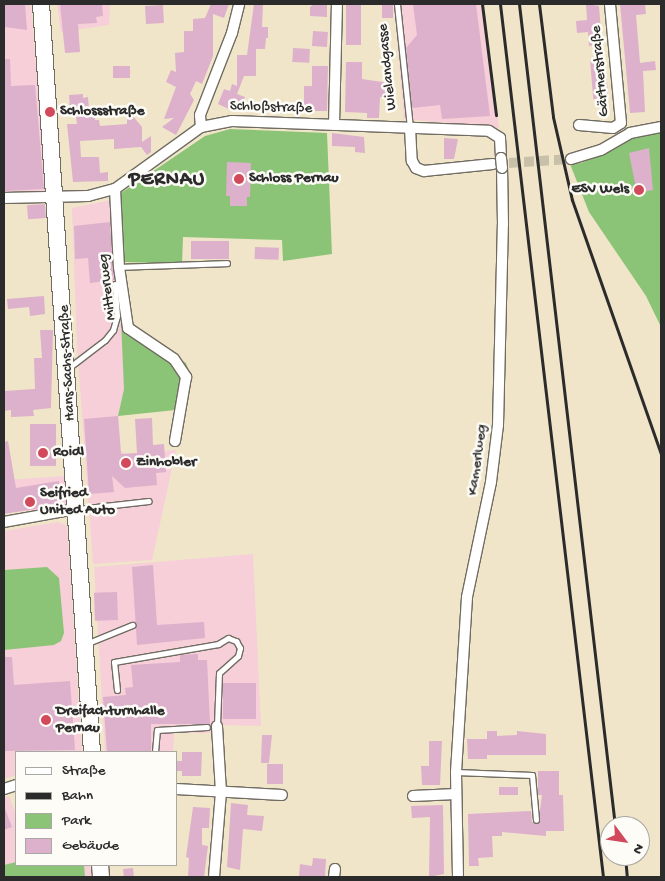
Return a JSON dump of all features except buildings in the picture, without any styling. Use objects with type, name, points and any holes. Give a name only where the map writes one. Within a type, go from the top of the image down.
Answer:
[{"type":"main road","name":"Hans-Sachs-Straße","points":[[42,4],[69,369],[92,751]]},
{"type":"street","points":[[201,127],[200,115],[232,33],[239,4]]},
{"type":"street","points":[[334,125],[337,4]]},
{"type":"street","name":"Gärtnerstraße","points":[[579,125],[613,128],[621,123],[610,4]]},
{"type":"street","name":"Schloßstraße","points":[[4,198],[88,196],[115,189],[201,127],[232,121],[410,128]]},
{"type":"street","points":[[571,159],[601,150],[638,131],[661,127]]},
{"type":"street","points":[[410,128],[412,161],[416,168],[424,171],[499,164]]},
{"type":"street","name":"Kamerlweg","points":[[410,128],[489,130],[500,138],[499,164],[504,224],[498,425],[491,482],[468,597],[456,772],[458,877]]},
{"type":"street","name":"Mitterweg","points":[[115,189],[120,267],[128,328],[174,359],[186,377],[175,441]]},
{"type":"street","points":[[4,522],[76,509]]},
{"type":"street","points":[[212,726],[221,792],[214,877]]},
{"type":"street","points":[[178,789],[282,795]]},
{"type":"street","points":[[413,796],[456,794]]},
{"type":"lane","name":"Wielandgasse","points":[[397,4],[410,128]]},
{"type":"lane","points":[[120,267],[227,263]]},
{"type":"lane","points":[[69,369],[113,330],[117,316],[115,284]]},
{"type":"lane","points":[[76,509],[149,501]]},
{"type":"lane","points":[[85,644],[107,638],[122,627],[132,625]]},
{"type":"lane","points":[[117,690],[114,662],[218,644],[228,638],[236,641],[240,648],[238,656],[219,673],[212,726],[157,730],[156,751]]},
{"type":"lane","points":[[456,772],[532,775],[536,820]]},
{"type":"shaded area","points":[[4,4],[31,4],[46,192],[4,193]]},
{"type":"shaded area","points":[[57,4],[110,4],[109,25],[61,32]]},
{"type":"shaded area","points":[[394,4],[482,4],[499,128],[404,119]]},
{"type":"shaded area","points":[[121,193],[128,316],[124,389],[118,416],[121,451],[125,454],[176,450],[152,560],[93,564],[77,346],[72,208],[111,200]]},
{"type":"shaded area","name":"Seifried United Auto","points":[[65,476],[67,508],[5,512],[4,480]]},
{"type":"shaded area","points":[[58,522],[67,526],[82,751],[15,751],[15,775],[4,779],[4,531]]},
{"type":"shaded area","points":[[253,554],[261,726],[220,725],[211,733],[174,733],[173,751],[105,751],[94,567]]},
{"type":"shaded area","points":[[9,796],[15,812],[15,866],[90,866],[91,877],[4,877],[4,798]]},
{"type":"green space","points":[[230,129],[327,133],[332,254],[283,261],[282,240],[183,237],[182,264],[125,262],[121,193],[205,136]]},
{"type":"green space","points":[[661,133],[661,327],[646,296],[589,212],[570,164],[581,163],[606,153],[638,135]]},
{"type":"green space","points":[[128,317],[132,327],[147,339],[186,363],[191,376],[185,409],[118,416],[124,389],[121,321]]},
{"type":"green space","points":[[47,567],[59,578],[64,633],[61,641],[54,645],[4,650],[4,570]]},
{"type":"green space","points":[[15,862],[15,866],[84,866],[85,877],[4,877],[4,865]]},
{"type":"tunnel","points":[[494,164],[571,159]]},
{"type":"railway","points":[[482,4],[496,115]]},
{"type":"railway","points":[[500,4],[603,877]]},
{"type":"railway","points":[[519,4],[614,816]]},
{"type":"railway","points":[[539,4],[553,117],[572,200],[661,454]]},
{"type":"railway","points":[[626,866],[627,877]]},
{"type":"place","name":"Schlossstraße","points":[[50,112]]},
{"type":"place","name":"Schloss Pernau","points":[[239,179]]},
{"type":"place","name":"ESV Wels","points":[[639,190]]},
{"type":"place","name":"Roidl","points":[[43,453]]},
{"type":"place","name":"Zinhobler","points":[[126,463]]},
{"type":"place","name":"Seifried United Auto","points":[[30,502]]},
{"type":"place","name":"Dreifachturnhalle Pernau","points":[[46,720]]},
{"type":"district","name":"PERNAU","points":[[167,180]]}]
